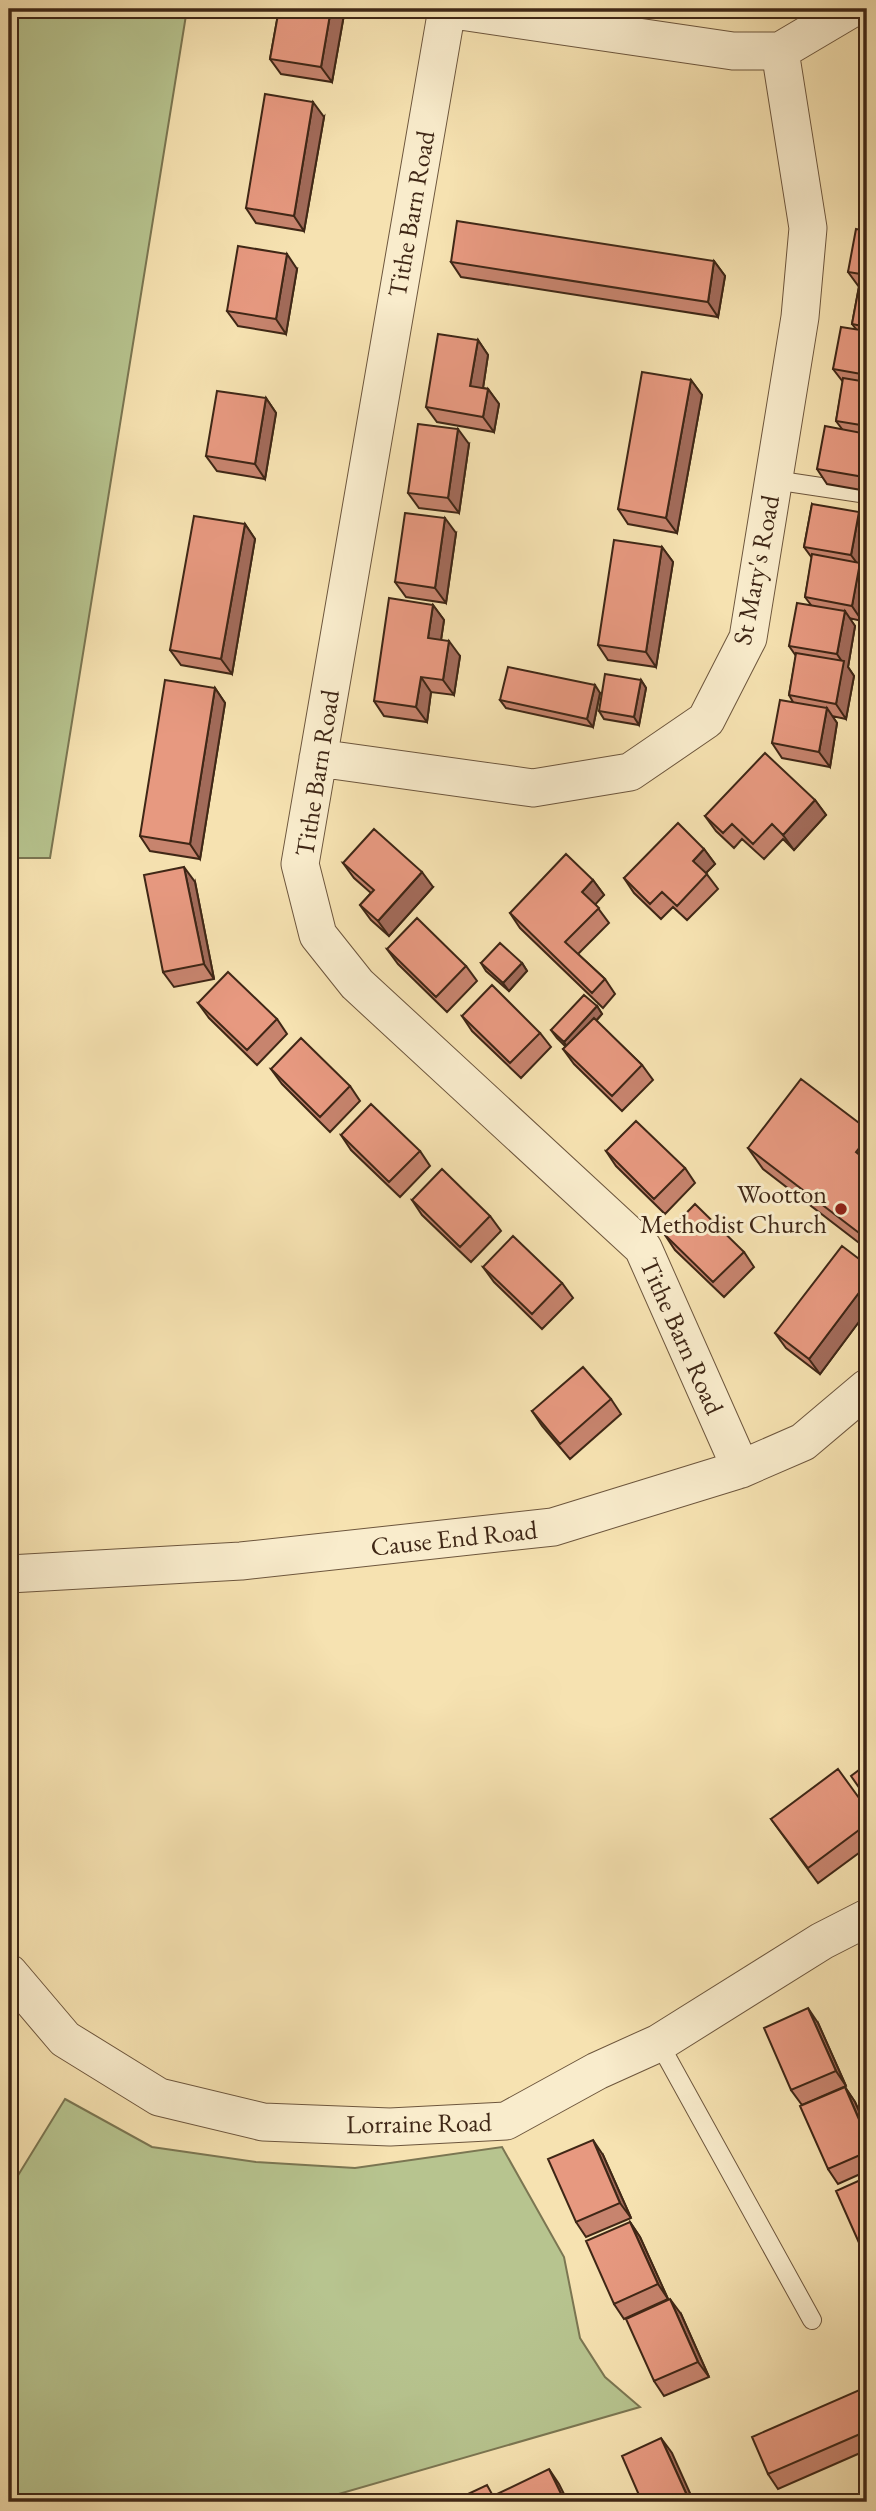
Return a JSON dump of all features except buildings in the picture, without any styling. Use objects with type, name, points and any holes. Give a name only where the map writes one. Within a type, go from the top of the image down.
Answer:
[{"type":"street","points":[[447,9],[733,51],[780,51],[852,9]]},
{"type":"street","name":"Tithe Barn Road","points":[[447,9],[300,864],[318,935],[357,984],[643,1248],[741,1469]]},
{"type":"street","name":"St Mary's Road","points":[[318,758],[533,788],[630,772],[706,720],[748,638],[800,317],[808,228],[780,51]]},
{"type":"street","name":"Cause End Road","points":[[9,1574],[241,1561],[553,1527],[741,1469],[803,1442],[867,1388]]},
{"type":"street","name":"Lorraine Road","points":[[9,1973],[65,2039],[159,2097],[263,2122],[390,2127],[506,2121],[597,2071],[659,2043],[822,1941],[867,1918]]},
{"type":"lane","points":[[774,480],[867,494]]},
{"type":"lane","points":[[659,2043],[811,2320]]},
{"type":"green space","points":[[9,9],[187,9],[50,858],[9,858]]},
{"type":"green space","points":[[65,2099],[152,2147],[256,2162],[355,2168],[502,2147],[564,2257],[580,2338],[605,2377],[640,2407],[311,2502],[9,2502],[9,2190]]},
{"type":"place","name":"Wootton Methodist Church","points":[[841,1209]]}]
